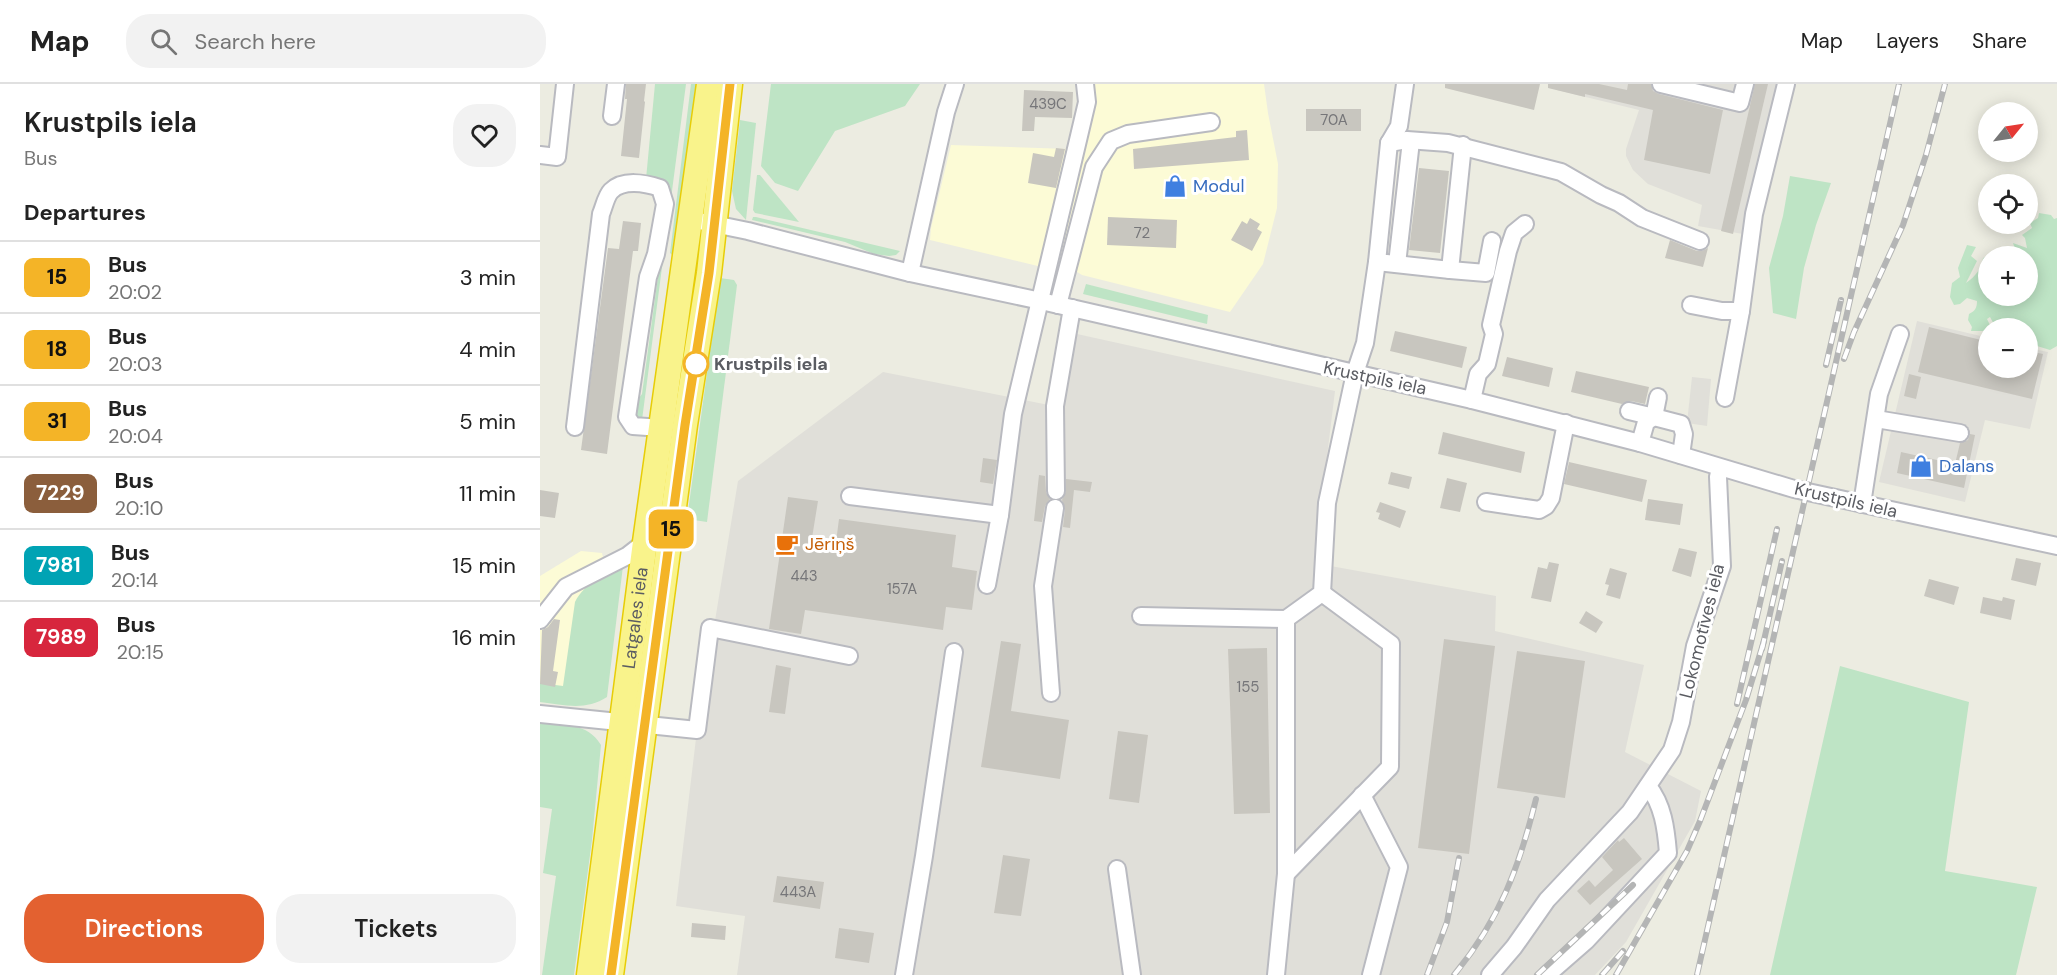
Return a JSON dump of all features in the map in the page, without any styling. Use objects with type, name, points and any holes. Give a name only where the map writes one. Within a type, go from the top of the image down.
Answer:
[{"type":"highway","name":"Latgales iela","points":[[589,975],[685,425],[709,273],[702,222],[709,84]]},
{"type":"highway","name":"Latgales iela","points":[[611,975],[633,723],[636,549],[662,428],[683,261],[702,222],[730,84]]},
{"type":"street","points":[[540,155],[557,157],[565,84]]},
{"type":"street","points":[[612,116],[616,84]]},
{"type":"street","points":[[910,273],[946,112],[955,84]]},
{"type":"street","points":[[987,585],[1000,515],[1013,414],[1086,102],[1085,84]]},
{"type":"street","points":[[1322,593],[1327,503],[1354,373],[1365,343],[1377,262],[1389,143],[1399,126],[1405,84]]},
{"type":"street","points":[[1661,84],[1740,103],[1745,84]]},
{"type":"street","points":[[1725,398],[1741,311],[1754,214],[1786,84]]},
{"type":"street","points":[[1051,693],[1043,586],[1056,500],[1054,406],[1065,306],[1094,167],[1111,141],[1128,134],[1211,122]]},
{"type":"street","points":[[1389,143],[1412,141],[1462,145],[1561,172],[1642,218],[1700,241]]},
{"type":"street","points":[[1397,264],[1412,141]]},
{"type":"street","points":[[1450,270],[1462,145]]},
{"type":"street","points":[[574,427],[601,214],[610,192],[621,185],[646,183],[660,188],[665,204],[656,254],[648,277],[627,417],[633,426],[662,428]]},
{"type":"street","name":"Krustpils iela","points":[[702,222],[910,273],[1065,306],[1472,400],[1640,443],[1800,490],[2057,546]]},
{"type":"street","points":[[1472,400],[1478,375],[1487,364],[1492,344],[1494,334],[1491,326],[1508,251],[1514,233],[1525,224]]},
{"type":"street","points":[[1377,262],[1486,273],[1492,241]]},
{"type":"street","points":[[1691,305],[1722,311],[1741,311]]},
{"type":"street","points":[[1862,504],[1879,394],[1900,334]]},
{"type":"street","points":[[1640,443],[1646,423],[1654,417],[1658,397]]},
{"type":"street","points":[[1629,411],[1681,424],[1684,434],[1681,455]]},
{"type":"street","points":[[1876,419],[1960,433]]},
{"type":"street","points":[[1486,502],[1539,510],[1546,506],[1551,498],[1566,423]]},
{"type":"street","name":"Lokomotīves iela","points":[[1490,975],[1514,948],[1547,900],[1630,812],[1672,750],[1695,646],[1722,566],[1718,477],[1720,468]]},
{"type":"street","points":[[850,496],[1000,515]]},
{"type":"street","points":[[540,620],[566,587],[592,575],[636,549]]},
{"type":"street","points":[[1141,616],[1286,619],[1322,593]]},
{"type":"street","points":[[1286,874],[1390,766],[1391,644],[1322,593]]},
{"type":"street","points":[[1276,975],[1286,874],[1286,619]]},
{"type":"street","points":[[540,714],[697,730],[710,628],[849,656]]},
{"type":"street","points":[[904,975],[954,652]]},
{"type":"street","points":[[1547,975],[1586,941],[1668,853],[1665,826],[1656,797],[1648,786]]},
{"type":"street","points":[[1362,795],[1399,867],[1371,975]]},
{"type":"street","points":[[1117,868],[1132,975]]},
{"type":"shaded area","points":[[655,84],[686,84],[642,420],[637,417],[635,407],[642,394],[670,189],[665,183],[646,179]]},
{"type":"shaded area","points":[[691,84],[697,84],[682,210],[676,230],[675,257],[670,253]]},
{"type":"shaded area","points":[[771,84],[920,84],[905,106],[835,131],[798,191],[775,183],[761,166]]},
{"type":"shaded area","name":"Modul","points":[[1095,84],[1264,84],[1278,164],[1277,208],[1263,264],[1230,312],[1082,275],[1056,259]]},
{"type":"shaded area","points":[[1558,84],[1777,84],[1743,234],[1698,226],[1702,205],[1648,184],[1633,170],[1626,156],[1626,149],[1639,110],[1557,90]]},
{"type":"shaded area","points":[[740,120],[756,123],[746,220],[736,209],[732,191]]},
{"type":"shaded area","points":[[951,145],[1069,149],[1042,267],[930,240]]},
{"type":"shaded area","points":[[757,175],[760,175],[799,222],[755,213],[753,210]]},
{"type":"shaded area","points":[[1790,176],[1831,183],[1804,268],[1796,319],[1773,313],[1769,268],[1783,216]]},
{"type":"shaded area","points":[[2039,213],[2057,218],[2057,346],[2050,350],[2038,346],[2038,318],[1978,318],[1978,331],[1971,331],[1969,314],[1977,306],[1977,301],[1967,298],[1960,304],[1954,305],[1950,297],[1952,283],[1960,277],[1958,268],[1967,245],[1976,247],[1971,256],[1977,261],[1966,283],[1978,272],[1978,306],[2038,306],[2038,246],[2027,246],[2022,235],[2038,234]]},
{"type":"shaded area","points":[[753,217],[900,251],[896,255],[889,256],[874,254],[845,242],[752,220]]},
{"type":"shaded area","points":[[720,278],[734,280],[737,285],[707,522],[687,519]]},
{"type":"shaded area","points":[[1086,284],[1208,315],[1207,324],[1083,294]]},
{"type":"shaded area","points":[[1917,321],[1978,335],[1978,378],[2038,378],[2038,350],[2048,352],[2030,429],[1985,420],[1965,502],[1879,482]]},
{"type":"shaded area","points":[[1077,334],[1335,391],[1314,563],[1496,596],[1495,631],[1644,665],[1625,752],[1701,791],[1695,821],[1626,942],[1595,975],[737,975],[745,916],[676,906],[697,730],[738,481],[883,372],[1054,406]]},
{"type":"shaded area","points":[[1692,377],[1711,379],[1707,426],[1687,423]]},
{"type":"shaded area","points":[[581,551],[602,553],[607,575],[567,695],[540,690],[540,576]]},
{"type":"shaded area","points":[[623,566],[607,697],[583,706],[540,702],[540,683],[563,686],[575,602],[579,595],[602,576]]},
{"type":"shaded area","points":[[1840,666],[1969,702],[1945,871],[2037,887],[2016,975],[1770,975]]},
{"type":"shaded area","points":[[540,723],[575,726],[589,732],[601,745],[592,840],[574,975],[542,975],[556,876],[543,873],[552,809],[540,807]]},
{"type":"building","points":[[626,84],[646,84],[639,158],[621,156],[627,99],[625,99]]},
{"type":"building","points":[[1445,84],[1540,84],[1534,110],[1445,88]]},
{"type":"building","points":[[1548,84],[1599,84],[1627,90],[1628,84],[1651,84],[1653,91],[1659,94],[1723,110],[1710,174],[1644,160],[1653,110],[1548,88]]},
{"type":"building","points":[[1755,84],[1768,84],[1733,234],[1721,231]]},
{"type":"building","points":[[1024,90],[1073,92],[1072,118],[1035,117],[1034,131],[1022,131]]},
{"type":"building","points":[[1306,109],[1361,109],[1361,131],[1306,131]]},
{"type":"building","points":[[1247,130],[1249,160],[1134,169],[1133,149],[1236,137],[1236,131]]},
{"type":"building","points":[[1056,148],[1065,149],[1056,188],[1028,183],[1033,153],[1054,157]]},
{"type":"building","points":[[1419,168],[1449,171],[1440,253],[1409,250]]},
{"type":"building","points":[[1108,217],[1177,220],[1176,248],[1107,245]]},
{"type":"building","points":[[1250,218],[1260,224],[1257,229],[1262,232],[1252,251],[1231,240],[1242,221],[1247,224]]},
{"type":"building","points":[[623,221],[641,223],[638,251],[633,251],[607,454],[581,450],[608,248],[619,249]]},
{"type":"building","points":[[1670,240],[1697,251],[1708,248],[1703,267],[1665,258]]},
{"type":"building","points":[[1929,327],[1978,339],[1978,378],[2037,378],[2032,399],[1918,372]]},
{"type":"building","points":[[1395,331],[1467,347],[1462,368],[1390,351]]},
{"type":"building","points":[[2038,353],[2043,354],[2038,374]]},
{"type":"building","points":[[1507,357],[1553,368],[1549,387],[1502,376]]},
{"type":"building","points":[[1576,371],[1649,387],[1645,404],[1631,401],[1622,404],[1571,392]]},
{"type":"building","points":[[1909,374],[1921,377],[1916,399],[1904,396]]},
{"type":"building","points":[[1443,432],[1525,452],[1521,473],[1438,454]]},
{"type":"building","points":[[1970,434],[1975,435],[1964,488],[1897,473],[1901,452],[1955,464],[1960,443],[1968,440]]},
{"type":"building","points":[[983,458],[997,460],[993,484],[980,482]]},
{"type":"building","points":[[1569,462],[1647,480],[1642,502],[1564,484]]},
{"type":"building","points":[[1391,472],[1412,477],[1409,489],[1388,484]]},
{"type":"building","points":[[1039,475],[1045,476],[1046,492],[1050,499],[1045,506],[1042,522],[1034,521]]},
{"type":"building","points":[[1447,478],[1467,483],[1460,512],[1440,508]]},
{"type":"building","points":[[1066,479],[1092,482],[1090,492],[1074,490],[1070,528],[1063,527],[1065,509],[1062,500],[1066,491]]},
{"type":"building","points":[[540,490],[559,493],[555,518],[540,516]]},
{"type":"building","points":[[788,497],[818,501],[812,538],[836,542],[839,519],[956,535],[952,567],[977,571],[972,610],[946,607],[943,630],[805,610],[801,634],[769,629]]},
{"type":"building","points":[[1648,499],[1683,504],[1680,525],[1645,520]]},
{"type":"building","points":[[1380,502],[1406,511],[1400,528],[1378,519],[1380,513],[1376,512]]},
{"type":"building","points":[[1679,548],[1697,552],[1691,577],[1672,571]]},
{"type":"building","points":[[2016,558],[2041,563],[2036,586],[2011,580]]},
{"type":"building","points":[[1549,562],[1559,564],[1551,602],[1531,598],[1538,567],[1547,569]]},
{"type":"building","points":[[1610,568],[1627,573],[1620,599],[1606,595],[1609,585],[1605,584]]},
{"type":"building","points":[[1929,579],[1959,587],[1954,605],[1924,596]]},
{"type":"building","points":[[1983,597],[2002,601],[2003,597],[2015,600],[2011,620],[1980,613]]},
{"type":"building","points":[[1586,611],[1603,622],[1596,633],[1579,623]]},
{"type":"building","points":[[554,619],[560,620],[553,671],[558,672],[555,687],[540,684],[542,630],[548,627]]},
{"type":"building","points":[[1444,639],[1495,646],[1469,854],[1418,848]]},
{"type":"building","points":[[1001,641],[1021,644],[1011,711],[1069,720],[1060,779],[981,767]]},
{"type":"building","points":[[1267,648],[1270,813],[1234,814],[1228,649]]},
{"type":"building","points":[[1517,651],[1585,661],[1565,798],[1497,788]]},
{"type":"building","points":[[776,665],[791,668],[785,714],[769,712]]},
{"type":"building","points":[[1118,731],[1148,735],[1139,803],[1109,799]]},
{"type":"building","points":[[1624,838],[1642,859],[1590,905],[1577,891],[1589,880],[1595,887],[1613,870],[1602,857],[1618,840],[1619,842]]},
{"type":"building","points":[[1003,855],[1030,859],[1021,916],[994,913]]},
{"type":"building","points":[[777,876],[824,882],[820,909],[773,902]]},
{"type":"building","points":[[692,923],[726,926],[725,940],[691,937]]},
{"type":"building","points":[[839,928],[874,933],[869,963],[835,958]]},
{"type":"railway","points":[[1697,975],[1899,84]]},
{"type":"railway","points":[[1844,359],[1903,225],[1926,155],[1945,84]]},
{"type":"railway","points":[[1826,365],[1841,300]]},
{"type":"railway","points":[[1737,704],[1777,529]]},
{"type":"railway","points":[[1762,649],[1782,561]]},
{"type":"railway","points":[[1616,975],[1687,851],[1746,700],[1764,641]]},
{"type":"railway","points":[[1454,975],[1484,934],[1506,892],[1515,870],[1536,799]]},
{"type":"railway","points":[[1427,975],[1447,922],[1459,858]]},
{"type":"railway","points":[[1537,975],[1633,885]]},
{"type":"railway","points":[[1602,975],[1623,951]]},
{"type":"bus line","name":"15","points":[[611,975],[685,425],[709,273],[730,84]]},
{"type":"place","name":"Modul","points":[[1175,186]]},
{"type":"place","name":"Krustpils iela","points":[[696,364]]},
{"type":"place","name":"Dalans","points":[[1921,466]]},
{"type":"place","name":"Jēriņš","points":[[787,544]]}]
